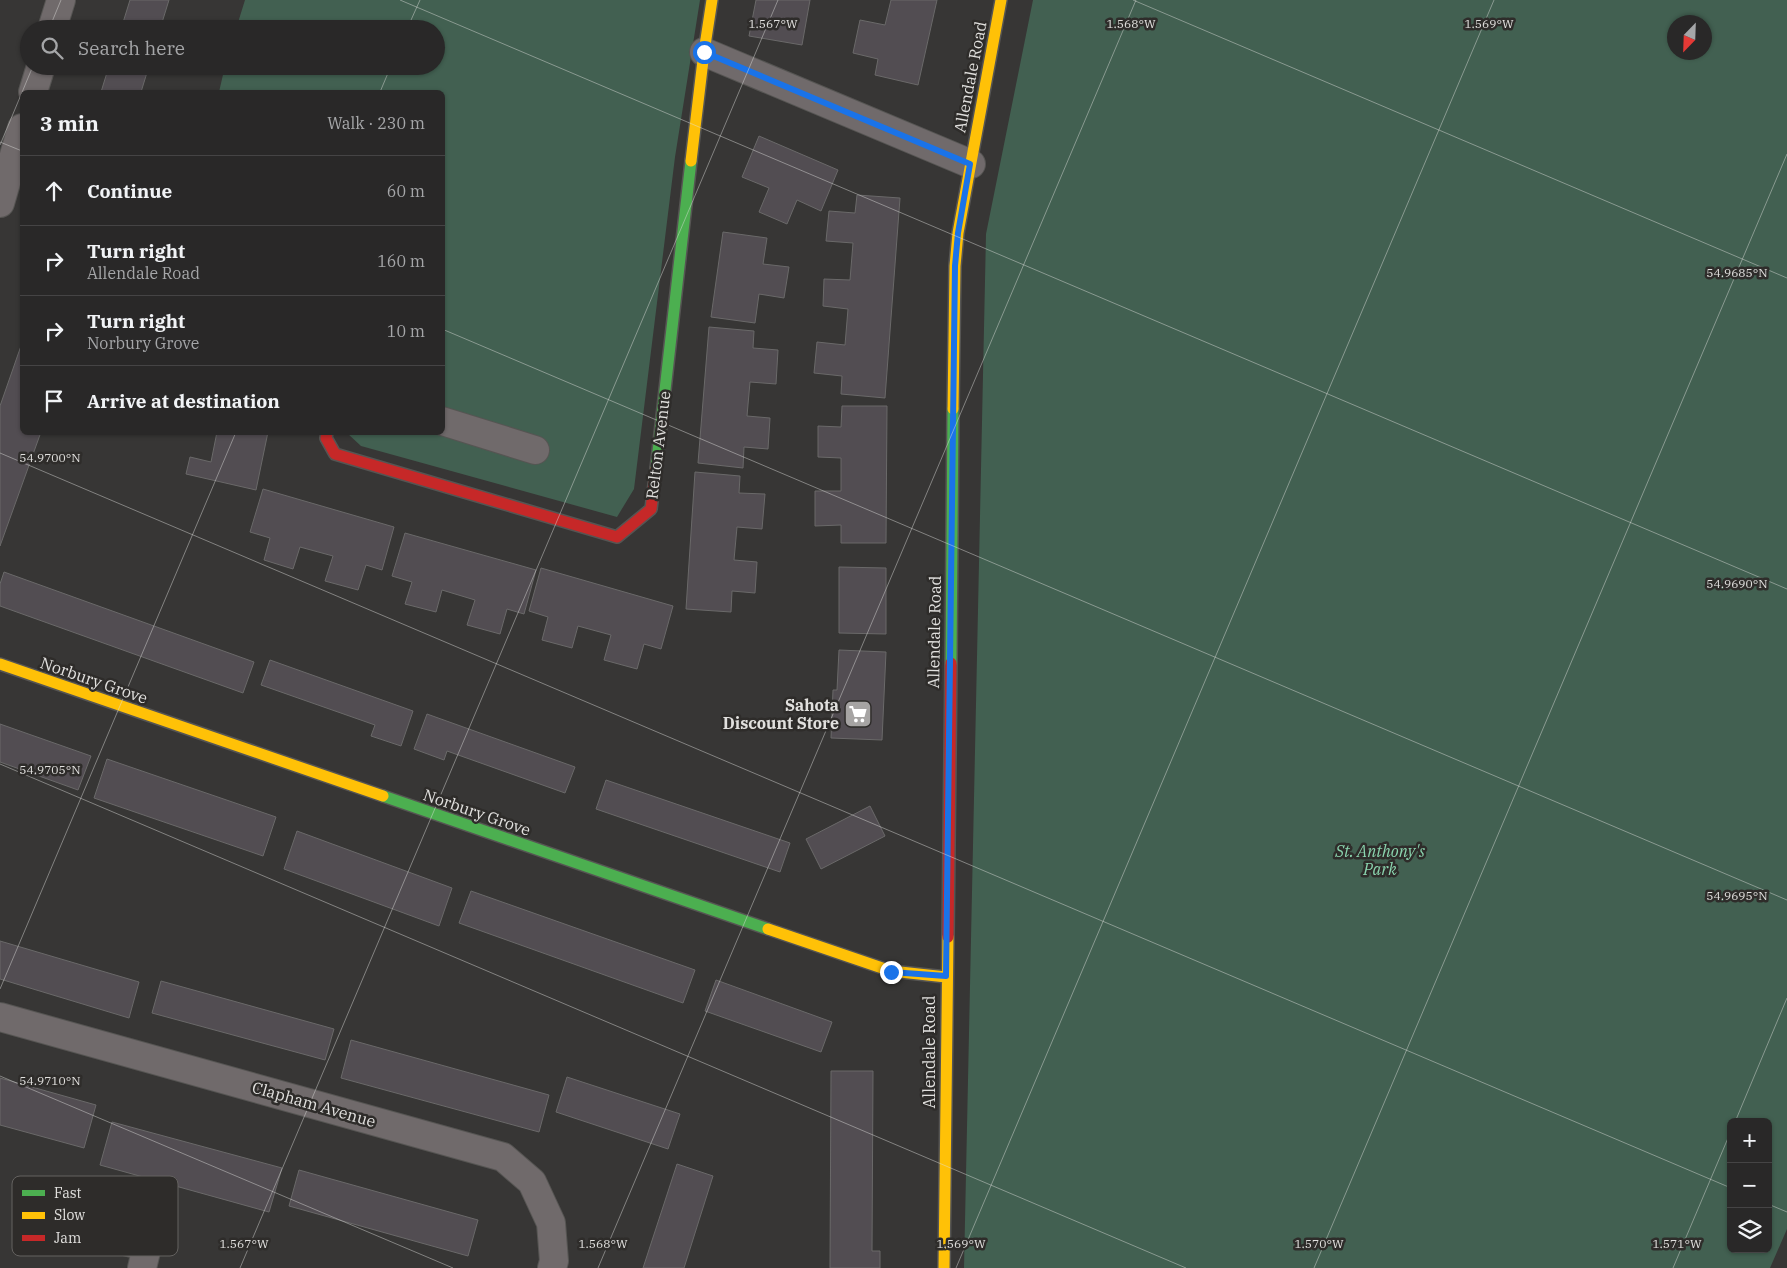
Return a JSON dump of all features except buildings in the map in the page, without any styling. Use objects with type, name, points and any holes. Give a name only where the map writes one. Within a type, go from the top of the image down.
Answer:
[{"type":"street","points":[[54,20],[60,0]]},
{"type":"street","points":[[712,0],[704,52],[970,164]]},
{"type":"street","name":"Allendale Road","points":[[944,1268],[955,266],[958,233],[970,164],[1002,0]]},
{"type":"street","name":"Relton Avenue","points":[[326,435],[326,438],[334,454],[617,537],[651,510],[704,52]]},
{"type":"street","points":[[34,90],[38,75]]},
{"type":"street","points":[[0,203],[20,135]]},
{"type":"street","points":[[445,422],[535,450]]},
{"type":"street","name":"Norbury Grove","points":[[0,664],[891,972],[946,976]]},
{"type":"street","name":"Clapham Avenue","points":[[0,1017],[503,1157],[532,1182],[551,1223],[554,1261],[552,1268]]},
{"type":"green space","points":[[245,0],[700,0],[675,157],[634,489],[617,517],[361,446],[349,435],[445,435],[445,90],[219,90],[223,75],[445,75],[445,20],[239,20]]},
{"type":"green space","name":"St. Anthony's Park","points":[[1033,0],[1787,0],[1787,1229],[1770,1268],[964,1268],[986,234]]},
{"type":"traffic: fast","points":[[656,469],[691,161]]},
{"type":"traffic: fast","points":[[951,663],[953,409]]},
{"type":"traffic: fast","points":[[383,796],[768,929]]},
{"type":"traffic: slow","points":[[691,161],[712,0]]},
{"type":"traffic: slow","points":[[953,409],[955,266],[958,233],[1001,0]]},
{"type":"traffic: slow","points":[[0,664],[383,796]]},
{"type":"traffic: slow","points":[[768,929],[891,971],[946,977]]},
{"type":"traffic: slow","points":[[944,1268],[948,937]]},
{"type":"traffic: jam","points":[[326,435],[326,438],[335,454],[617,537],[651,509],[656,469]]},
{"type":"traffic: jam","points":[[948,937],[951,663]]},
{"type":"place","name":"Sahota Discount Store","points":[[858,714]]},
{"type":"route","points":[[704,52],[970,164],[958,233],[955,266],[946,976],[891,972]]}]
